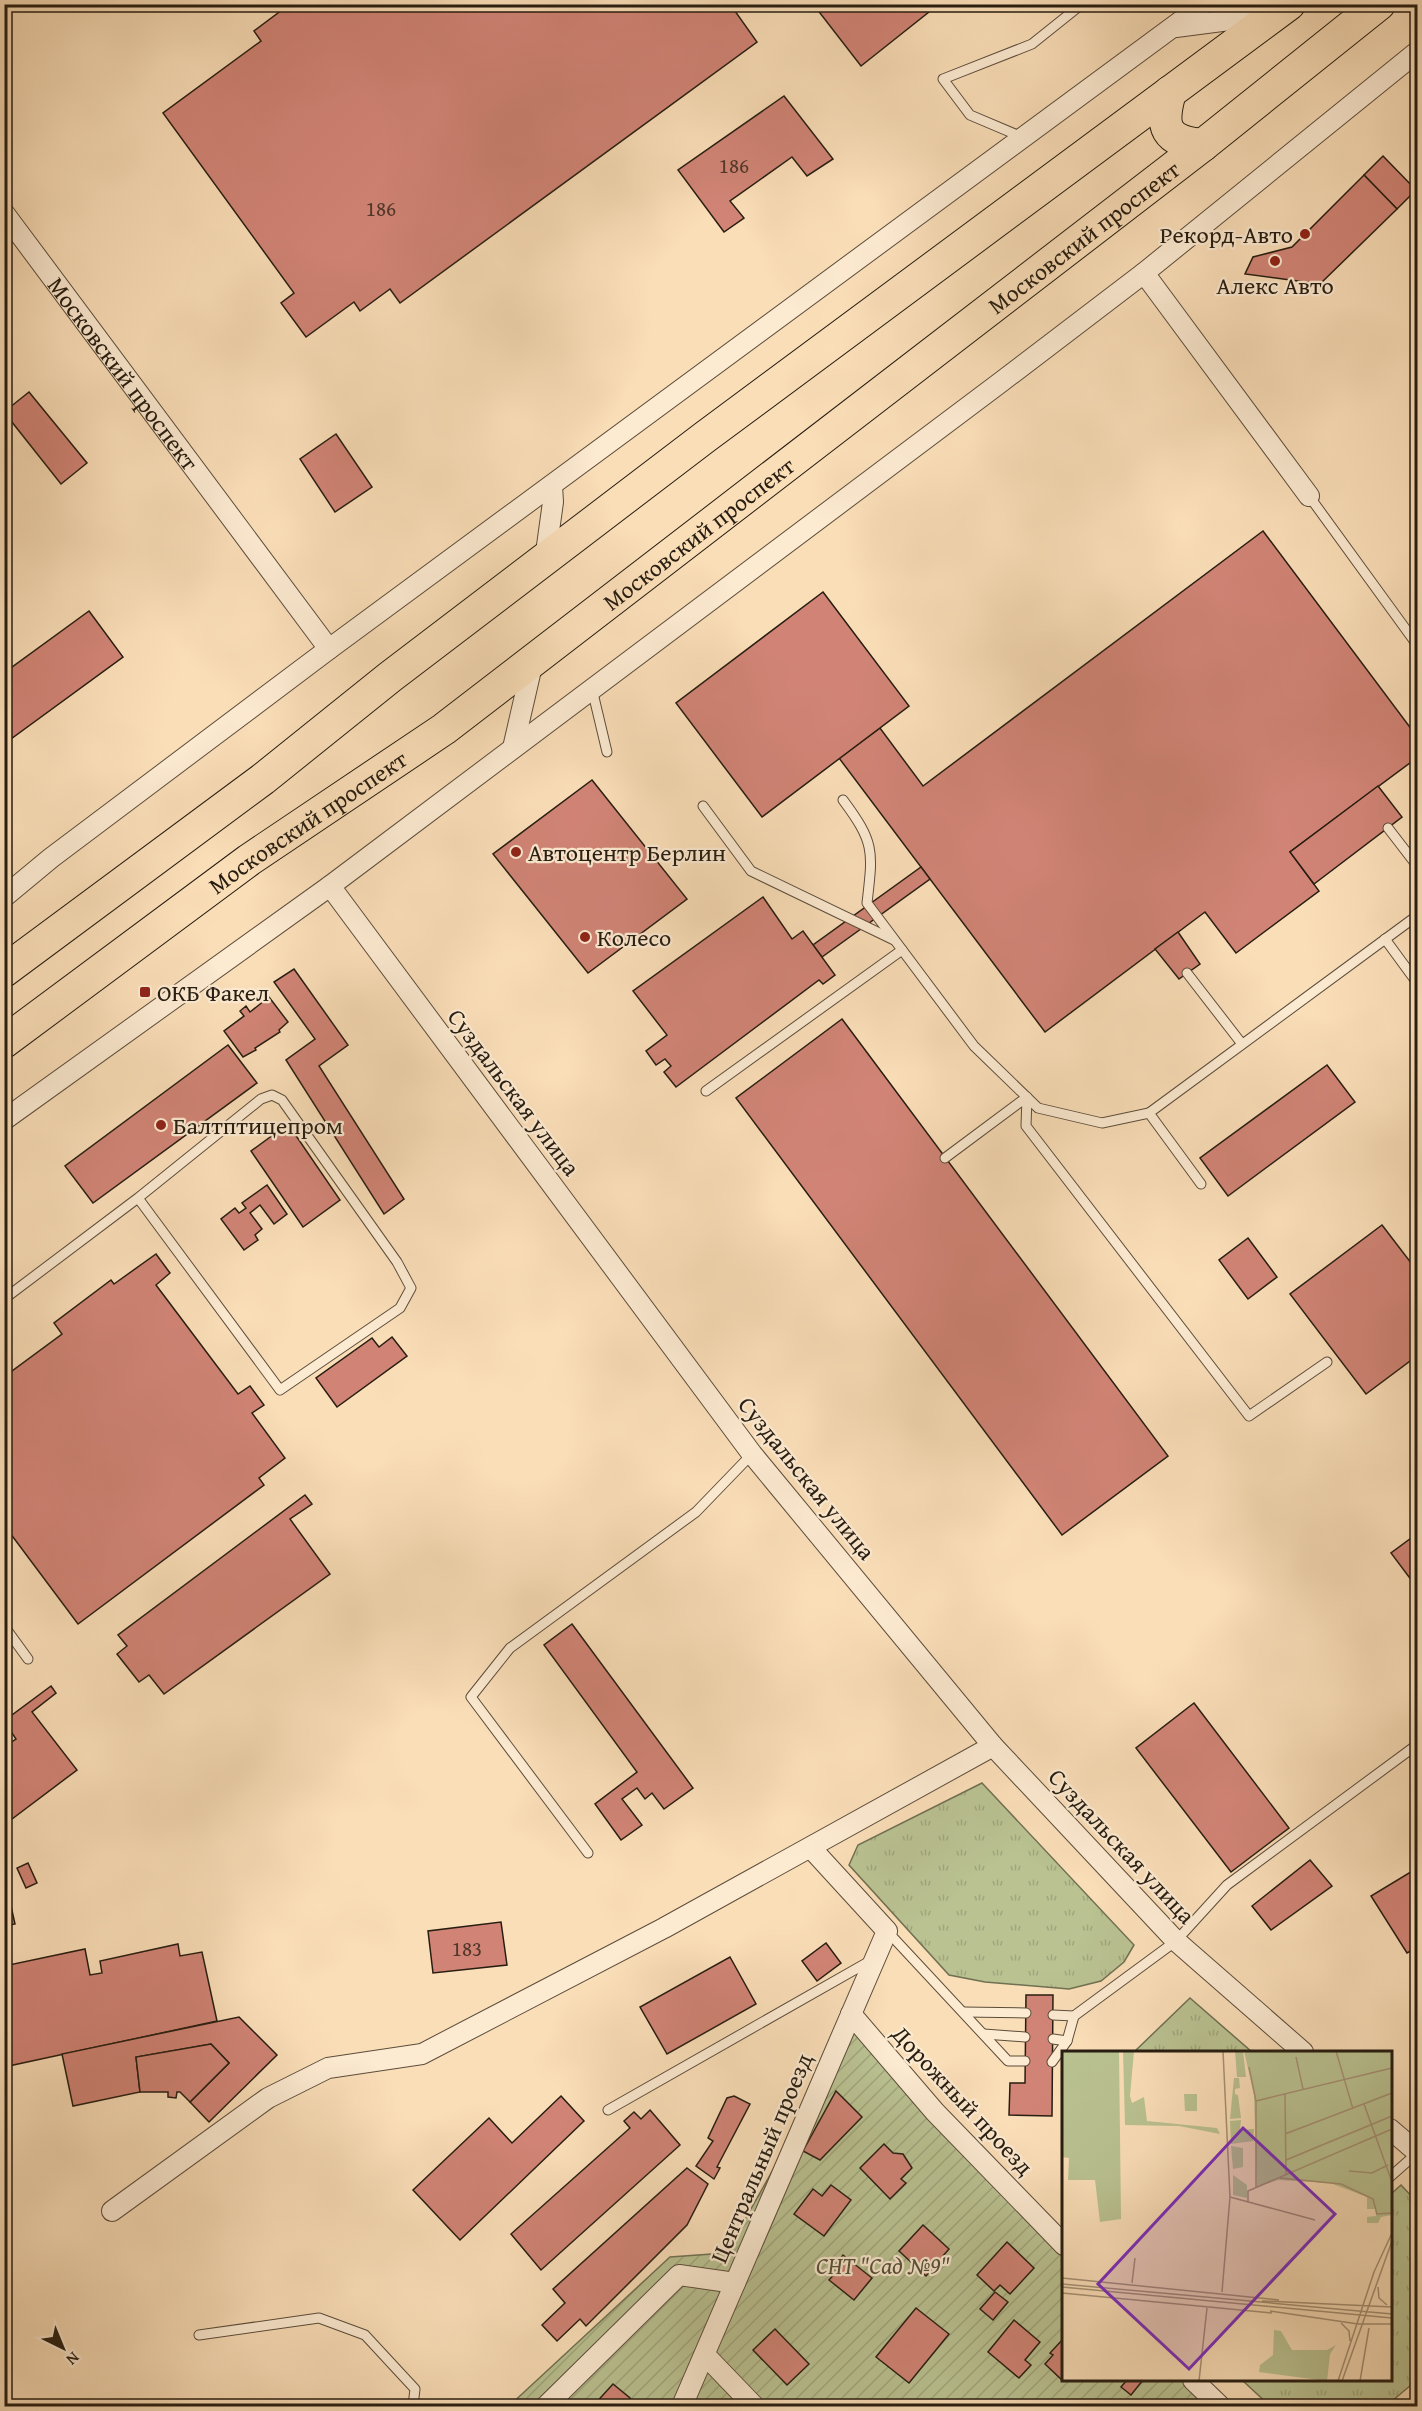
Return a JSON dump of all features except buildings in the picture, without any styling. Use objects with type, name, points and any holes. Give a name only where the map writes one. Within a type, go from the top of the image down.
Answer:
[{"type":"main road","name":"Московский проспект","points":[[4,1042],[249,861],[444,729],[1203,145],[1379,4]]},
{"type":"main road","points":[[4,971],[262,779],[705,437],[1283,9]]},
{"type":"main road","points":[[1170,92],[1163,115],[1170,133],[1181,143],[1203,145]]},
{"type":"main road","points":[[4,1053],[42,1014]]},
{"type":"street","points":[[4,897],[51,858],[329,649],[1204,4]]},
{"type":"street","points":[[1174,27],[1283,9]]},
{"type":"street","points":[[4,1120],[330,886],[1144,273],[1418,51]]},
{"type":"street","name":"Московский проспект","points":[[4,213],[329,649]]},
{"type":"street","points":[[1144,273],[1309,496]]},
{"type":"street","points":[[545,560],[553,502],[552,486]]},
{"type":"street","points":[[513,748],[533,661]]},
{"type":"street","name":"Суздальская улица","points":[[330,886],[752,1454],[993,1746],[1176,1941],[1302,2051]]},
{"type":"street","points":[[112,2211],[268,2097],[328,2068],[422,2054],[811,1848],[993,1746]]},
{"type":"street","points":[[811,1848],[887,1931]]},
{"type":"street","name":"Центральный проезд","points":[[682,2406],[887,1931]]},
{"type":"street","name":"Дорожный проезд","points":[[850,2014],[935,2112],[1062,2243]]},
{"type":"street","points":[[1392,2132],[1417,2153]]},
{"type":"street","points":[[546,2406],[679,2276],[735,2283]]},
{"type":"street","points":[[705,2355],[754,2406]]},
{"type":"street","points":[[1195,2381],[1220,2406]]},
{"type":"lane","points":[[1024,138],[970,115],[943,79],[1032,44],[1082,4]]},
{"type":"lane","points":[[1309,496],[1418,646]]},
{"type":"lane","points":[[592,689],[607,752]]},
{"type":"lane","points":[[843,801],[865,830],[872,860],[867,903],[974,1046],[1038,1108],[1102,1123],[1149,1113],[1418,915]]},
{"type":"lane","points":[[703,806],[751,871],[896,941]]},
{"type":"lane","points":[[1388,828],[1418,867]]},
{"type":"lane","points":[[1385,939],[1418,984]]},
{"type":"lane","points":[[706,1091],[902,950]]},
{"type":"lane","points":[[1187,973],[1242,1044]]},
{"type":"lane","points":[[4,1299],[138,1198],[261,1099],[272,1095],[282,1100],[397,1262],[411,1288],[400,1308],[280,1390],[138,1198]]},
{"type":"lane","points":[[945,1158],[1027,1097]]},
{"type":"lane","points":[[1027,1097],[1026,1126],[1249,1416],[1327,1362]]},
{"type":"lane","points":[[1149,1113],[1201,1185]]},
{"type":"lane","points":[[588,1853],[471,1697],[510,1648],[696,1512],[752,1454]]},
{"type":"lane","points":[[4,1626],[28,1659]]},
{"type":"lane","points":[[1052,2062],[1067,2041],[1074,2016],[1176,1941],[1227,1885],[1418,1744]]},
{"type":"lane","points":[[887,1931],[1008,2061],[1025,2061]]},
{"type":"lane","points":[[608,2110],[875,1958]]},
{"type":"lane","points":[[963,2012],[1026,2013]]},
{"type":"lane","points":[[1053,2015],[1074,2016]]},
{"type":"lane","points":[[984,2034],[1025,2037]]},
{"type":"lane","points":[[1053,2039],[1067,2041]]},
{"type":"lane","points":[[1392,2175],[1417,2153]]},
{"type":"lane","points":[[199,2335],[319,2318],[365,2335],[415,2389],[413,2406]]},
{"type":"green space","points":[[982,1783],[1134,1945],[1124,1962],[1101,1981],[1069,1989],[985,1982],[949,1975],[849,1865],[858,1845]]},
{"type":"green space","points":[[1190,1998],[1251,2051],[1135,2051]]},
{"type":"green space","name":"СНТ \"Сад №9\"","points":[[852,2030],[1062,2246],[1062,2381],[1193,2381],[1218,2406],[509,2406],[670,2257],[726,2253]]},
{"type":"green space","points":[[1401,2185],[1417,2202],[1417,2380],[1386,2406],[1270,2406],[1243,2381],[1392,2381],[1392,2193]]},
{"type":"place","name":"Рекорд-Авто","points":[[1305,234]]},
{"type":"place","name":"Алекс Авто","points":[[1275,261]]},
{"type":"place","name":"Автоцентр Берлин","points":[[516,852]]},
{"type":"place","name":"Колесо","points":[[585,937]]},
{"type":"place","name":"ОКБ Факел","points":[[145,992]]},
{"type":"place","name":"Балтптицепром","points":[[161,1125]]}]
